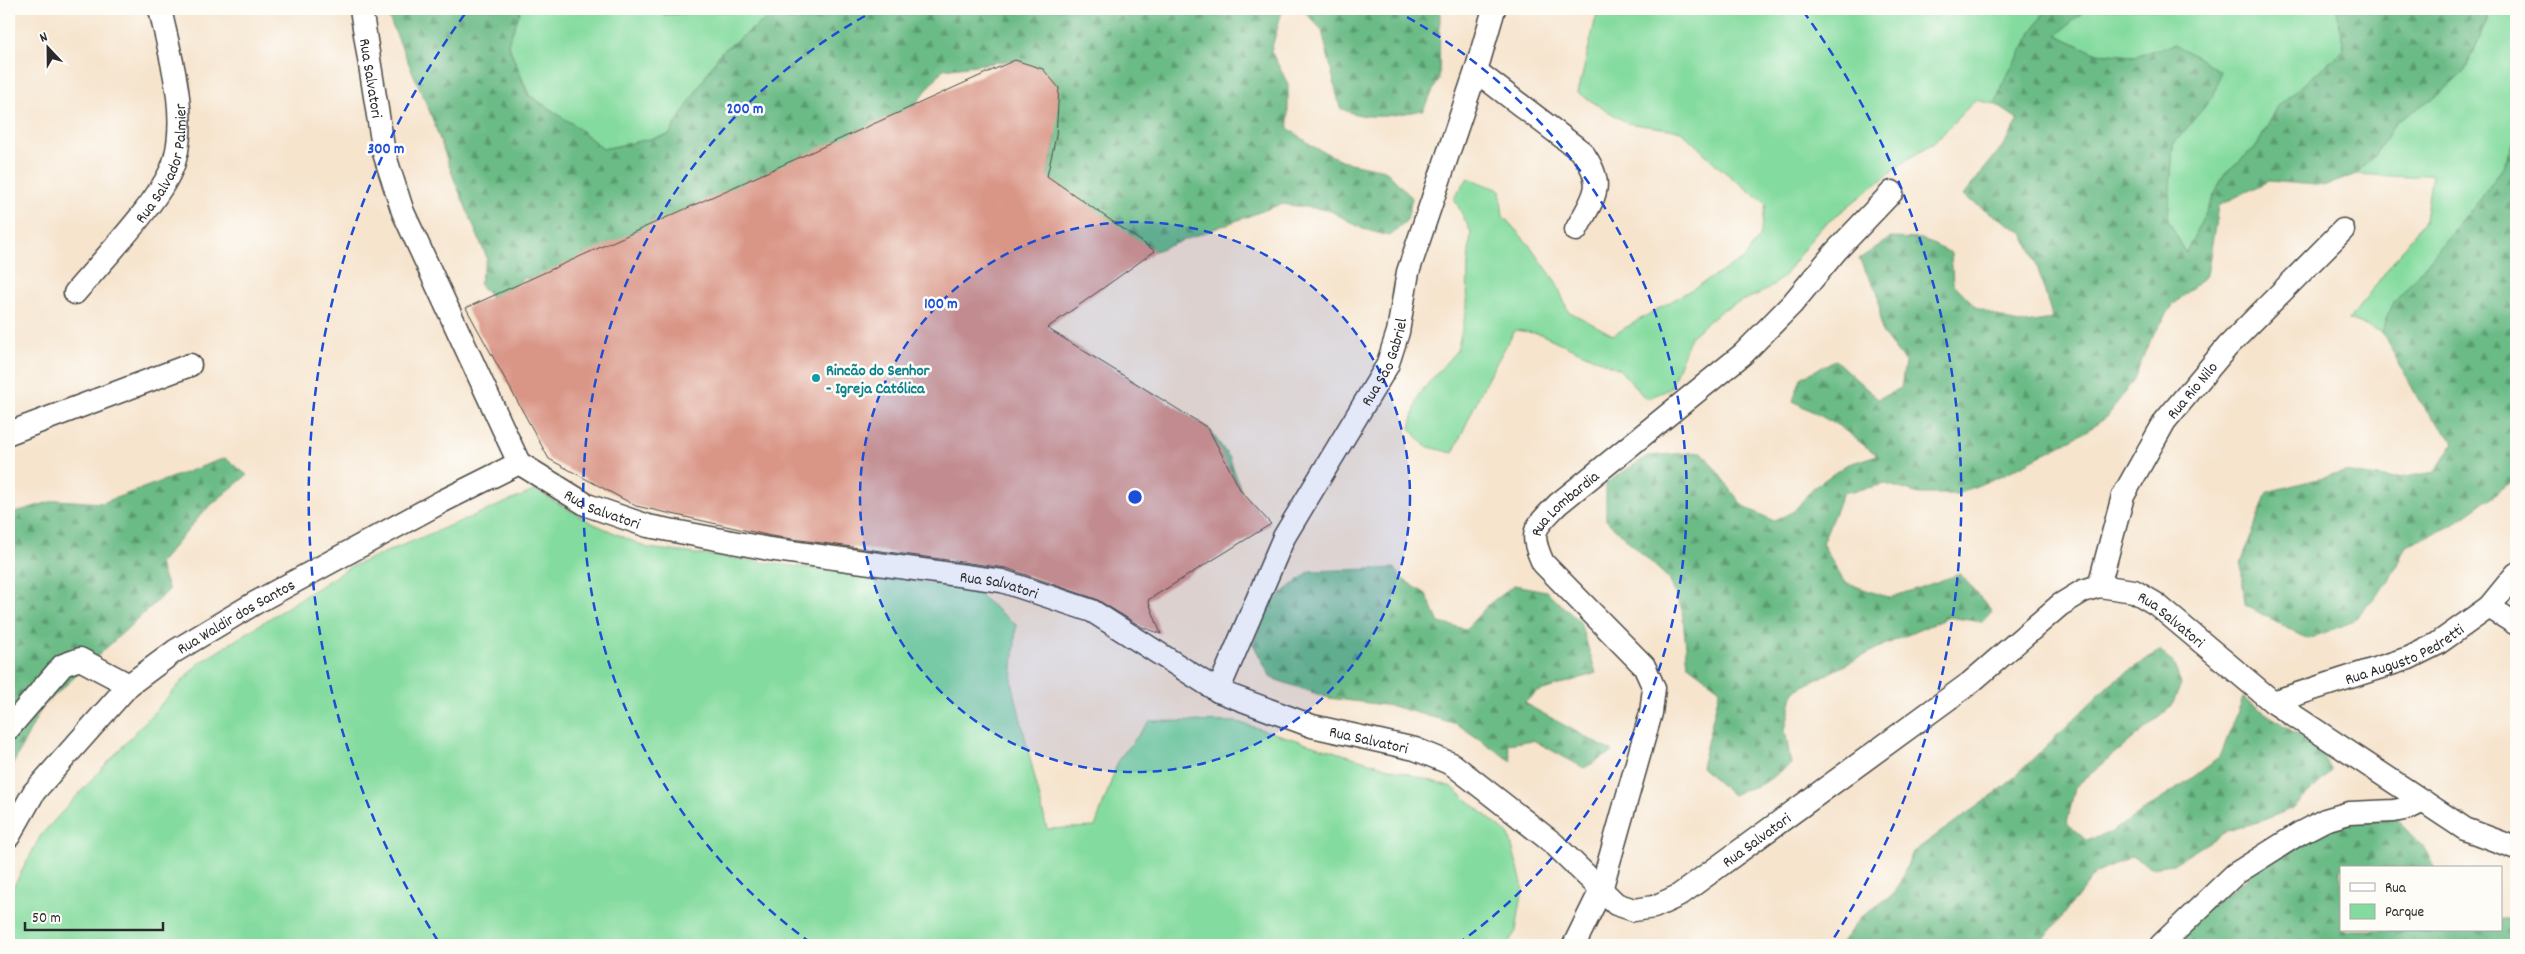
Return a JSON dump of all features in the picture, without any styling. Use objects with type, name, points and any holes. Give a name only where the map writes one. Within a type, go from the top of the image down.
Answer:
[{"type":"street","name":"Rua Salvador Palmier","points":[[75,293],[160,190],[175,161],[179,135],[176,87],[160,9]]},
{"type":"street","name":"Rua Salvatori","points":[[361,9],[384,153],[403,212],[519,463],[587,505],[648,526],[768,549],[1002,581],[1092,611],[1218,691],[1312,726],[1415,749],[1452,764],[1553,843],[1616,904],[1634,910],[1654,907],[1678,896],[1970,683],[2060,605],[2083,591],[2099,586],[2134,591],[2156,604],[2272,702],[2465,829],[2516,848]]},
{"type":"street","name":"Rua São Gabriel","points":[[1218,691],[1284,537],[1387,366],[1398,332],[1408,272],[1476,71],[1494,9]]},
{"type":"street","points":[[1476,71],[1582,152],[1593,167],[1597,179],[1593,199],[1576,230]]},
{"type":"street","name":"Rua Lombardia","points":[[1601,890],[1651,714],[1654,688],[1644,666],[1543,562],[1534,542],[1538,526],[1558,504],[1743,354],[1792,304],[1836,251],[1892,192]]},
{"type":"street","name":"Rua Rio Nilo","points":[[2099,586],[2123,496],[2165,421],[2228,346],[2343,230]]},
{"type":"street","points":[[9,433],[190,365]]},
{"type":"street","name":"Rua Waldir dos Santos","points":[[9,836],[34,792],[129,685],[175,651],[255,603],[519,463]]},
{"type":"street","name":"Rua Augusto Pedretti","points":[[2272,702],[2409,658],[2437,644],[2489,608],[2516,574]]},
{"type":"street","points":[[2489,608],[2516,624]]},
{"type":"street","points":[[9,728],[63,665],[80,659],[129,685]]},
{"type":"street","points":[[2161,945],[2235,874],[2300,833],[2325,820],[2349,813],[2394,811],[2409,808],[2423,801]]},
{"type":"street","points":[[1574,945],[1601,890]]},
{"type":"green space","points":[[385,9],[521,9],[508,44],[528,95],[574,125],[603,149],[669,135],[720,53],[773,14],[712,11],[663,15],[661,9],[1286,9],[1282,11],[1271,51],[1288,84],[1288,128],[1314,147],[1345,162],[1385,170],[1412,198],[1407,220],[1389,236],[1363,229],[1329,210],[1281,204],[1155,251],[1121,252],[1057,274],[1047,328],[1208,428],[1230,458],[1241,491],[1038,551],[1031,251],[1056,136],[1015,60],[943,69],[896,129],[558,288],[525,278],[493,299],[479,284],[487,258],[454,179],[430,112]]},
{"type":"green space","points":[[521,9],[660,9],[663,15],[712,11],[773,14],[720,53],[669,135],[603,149],[574,125],[529,95],[508,44]]},
{"type":"green space","points":[[1302,9],[1440,9],[1439,79],[1423,110],[1371,116],[1361,115],[1340,108],[1322,30]]},
{"type":"green space","points":[[1598,9],[2046,9],[2005,79],[1995,104],[1975,100],[1935,142],[1905,161],[1818,230],[1783,277],[1767,290],[1722,310],[1691,336],[1670,389],[1646,399],[1619,369],[1540,334],[1515,330],[1485,383],[1453,453],[1425,446],[1410,428],[1419,394],[1457,350],[1467,308],[1471,232],[1454,198],[1468,178],[1500,190],[1503,216],[1531,247],[1556,282],[1568,311],[1613,335],[1744,259],[1759,237],[1766,204],[1721,169],[1681,131],[1627,123],[1578,93]]},
{"type":"green space","points":[[2046,9],[2086,9],[2057,35],[2095,53],[2134,56],[2175,44],[2220,71],[2214,95],[2173,145],[2168,220],[2186,253],[2225,173],[2257,146],[2278,106],[2344,50],[2337,9],[2486,9],[2487,20],[2466,69],[2437,96],[2397,120],[2375,155],[2356,174],[2326,186],[2268,181],[2218,206],[2207,275],[2173,305],[2149,342],[2134,379],[2107,417],[2082,434],[2003,475],[1957,494],[1919,494],[1886,484],[1843,493],[1822,543],[1844,582],[1889,598],[1960,574],[1992,611],[1982,622],[1949,617],[1882,646],[1794,691],[1785,730],[1791,764],[1764,783],[1732,795],[1701,767],[1720,689],[1688,665],[1682,610],[1669,579],[1606,520],[1606,483],[1648,456],[1702,452],[1743,506],[1774,521],[1794,511],[1813,488],[1846,465],[1877,455],[1839,426],[1793,401],[1801,378],[1835,360],[1878,399],[1901,388],[1905,362],[1882,333],[1878,294],[1859,259],[1890,238],[1922,239],[1951,253],[1953,283],[1977,308],[2019,324],[2053,319],[2034,256],[2023,233],[1963,196],[2005,143],[2019,120],[1995,104],[2005,79]]},
{"type":"green space","points":[[2086,9],[2337,9],[2344,50],[2278,106],[2257,146],[2225,173],[2186,253],[2167,220],[2173,144],[2214,95],[2175,44],[2134,56],[2095,53],[2057,35]]},
{"type":"green space","points":[[2486,9],[2516,9],[2516,135],[2504,166],[2479,201],[2393,304],[2382,332],[2349,320],[2425,220],[2432,174],[2408,177],[2356,174],[2375,155],[2397,120],[2437,96],[2466,69],[2487,20]]},
{"type":"green space","points":[[2516,135],[2516,475],[2510,483],[2451,526],[2406,546],[2388,583],[2352,622],[2308,639],[2245,605],[2241,564],[2267,492],[2345,472],[2391,479],[2435,472],[2454,442],[2421,404],[2382,332],[2393,304],[2479,201],[2504,166]]},
{"type":"green space","points":[[225,458],[247,475],[205,510],[159,564],[169,590],[42,707],[9,772],[9,514],[57,500],[102,503]]},
{"type":"green space","points":[[536,490],[592,523],[648,548],[970,588],[1016,625],[1012,683],[1047,829],[1095,827],[1119,759],[1150,721],[1237,722],[1452,787],[1509,835],[1523,887],[1516,931],[1507,945],[9,945],[9,895],[41,835],[198,664],[350,567]]},
{"type":"green space","points":[[1395,568],[1401,578],[1426,594],[1439,623],[1466,629],[1489,604],[1514,585],[1546,591],[1580,622],[1596,673],[1537,692],[1524,703],[1613,752],[1584,768],[1533,740],[1508,744],[1511,761],[1457,724],[1392,706],[1329,698],[1271,678],[1253,644],[1270,603],[1310,571]]},
{"type":"green space","points":[[2160,650],[2175,666],[2181,685],[2171,707],[2075,787],[2067,823],[2087,841],[2111,832],[2184,784],[2220,757],[2243,698],[2319,749],[2332,771],[2293,808],[2261,821],[2227,831],[2173,864],[2151,867],[2132,856],[2095,874],[2039,945],[1840,945],[1861,917],[1895,893],[1913,852],[2004,787],[2111,683]]},
{"type":"green space","points":[[2395,817],[2423,846],[2434,866],[2340,866],[2340,932],[2502,932],[2502,919],[2516,919],[2516,945],[2172,945],[2186,926],[2263,865],[2333,826]]},
{"type":"building","name":"Rincão do Senhor - Igreja Católica","points":[[1015,60],[1043,69],[1059,88],[1056,136],[1047,176],[1155,251],[1047,328],[1208,428],[1241,491],[1271,524],[1148,600],[1161,634],[1142,627],[1096,599],[1006,568],[771,536],[636,506],[549,459],[466,308]]},
{"type":"place","name":"Rincão do Senhor - Igreja Católica","points":[[816,378]]}]
